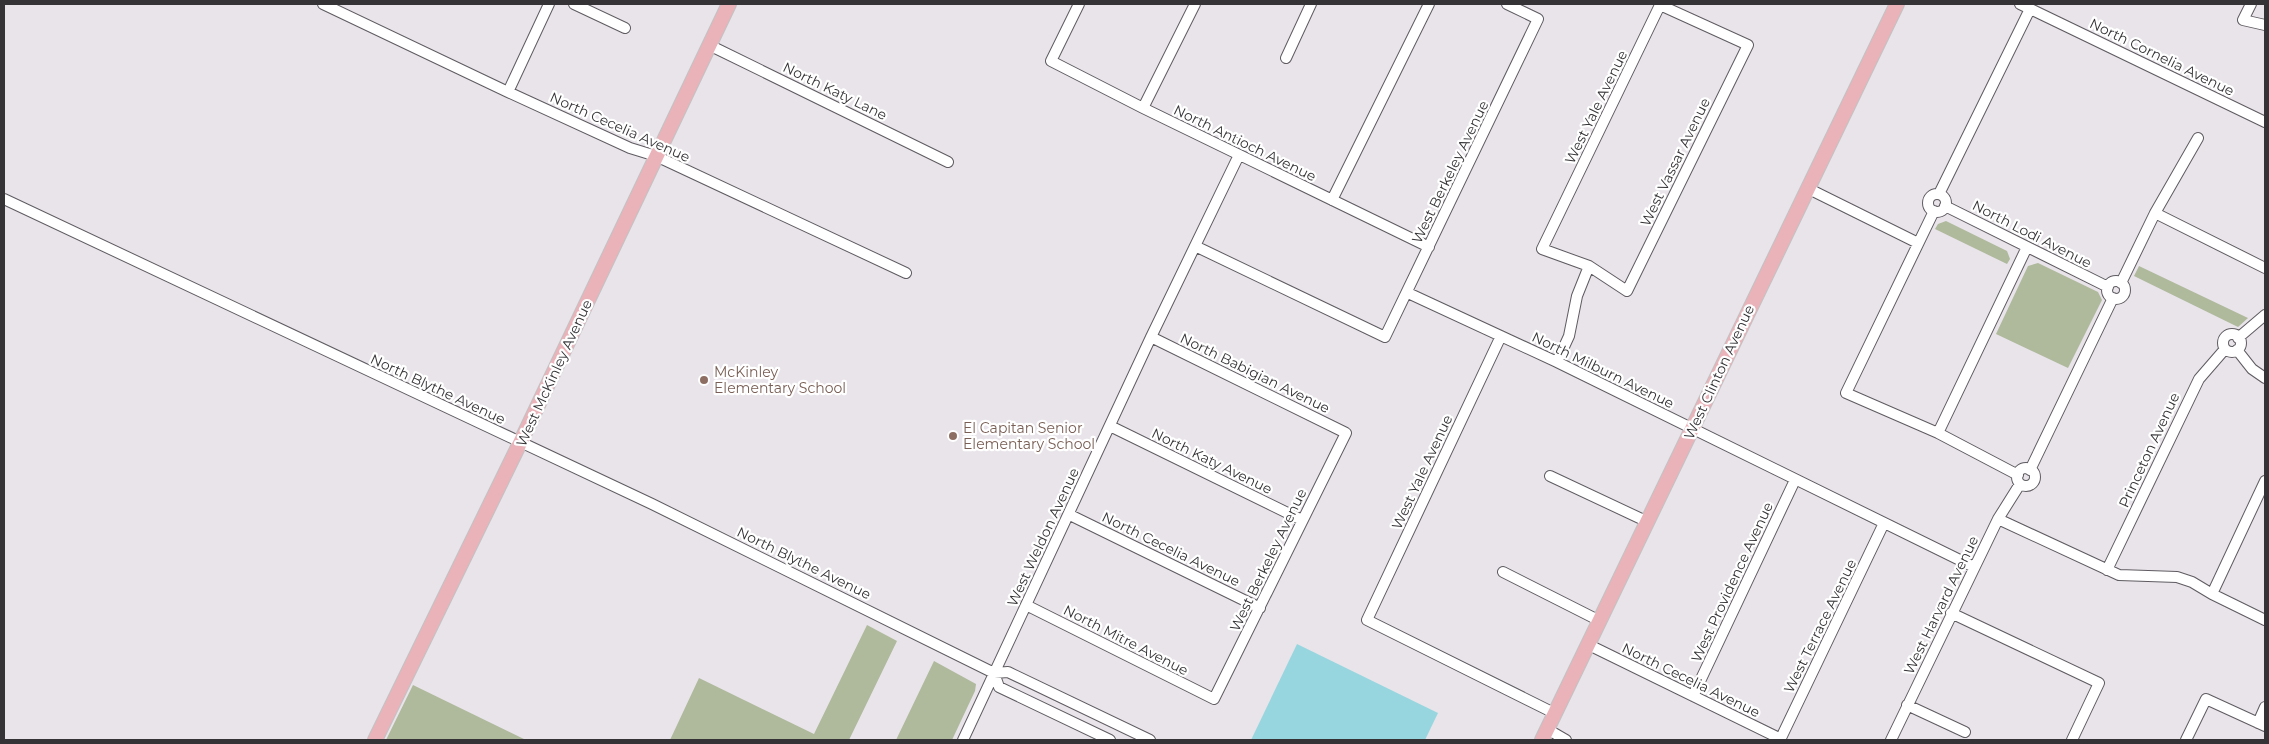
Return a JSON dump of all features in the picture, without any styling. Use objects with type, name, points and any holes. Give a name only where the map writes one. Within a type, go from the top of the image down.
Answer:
[{"type":"main road","name":"West McKinley Avenue","points":[[375,740],[520,443],[729,4]]},
{"type":"main road","name":"West Clinton Avenue","points":[[1544,735],[1589,646],[1728,351],[1896,4]]},
{"type":"street","name":"North Cecelia Avenue","points":[[323,4],[508,92],[630,148],[656,156],[906,273]]},
{"type":"street","points":[[508,92],[549,4]]},
{"type":"street","points":[[574,4],[625,28]]},
{"type":"street","name":"North Antioch Avenue","points":[[1079,4],[1051,61],[1143,108],[1429,247]]},
{"type":"street","points":[[1143,108],[1195,4]]},
{"type":"street","points":[[1286,58],[1312,4]]},
{"type":"street","points":[[1332,200],[1429,4]]},
{"type":"street","name":"West Berkeley Avenue","points":[[1195,246],[1385,337],[1408,293],[1538,19],[1507,4]]},
{"type":"street","name":"North Cornelia Avenue","points":[[2020,4],[2265,122]]},
{"type":"street","points":[[2251,4],[2244,20],[2265,25]]},
{"type":"street","name":"West Vassar Avenue","points":[[1589,266],[1627,291],[1748,45],[1661,5]]},
{"type":"street","name":"West Yale Avenue","points":[[1589,266],[1542,249],[1661,5]]},
{"type":"street","points":[[1939,194],[2030,9]]},
{"type":"street","name":"North Katy Lane","points":[[709,45],[948,162]]},
{"type":"street","points":[[2121,283],[2155,213],[2198,138]]},
{"type":"street","name":"West Weldon Avenue","points":[[963,740],[1070,515],[1151,337],[1239,155]]},
{"type":"street","points":[[1807,188],[1918,243]]},
{"type":"street","points":[[1939,194],[1945,200],[1945,206],[1939,211],[1934,211],[1929,207],[1928,202],[1933,195],[1939,194]]},
{"type":"street","name":"North Blythe Avenue","points":[[4,199],[825,588],[994,673],[1008,672],[1150,740]]},
{"type":"street","name":"North Lodi Avenue","points":[[1945,206],[2108,287]]},
{"type":"street","points":[[1934,211],[1846,393],[1938,433],[2028,486],[2033,482],[2034,476],[2030,470],[2022,469],[2019,479]]},
{"type":"street","points":[[2155,213],[2265,268]]},
{"type":"street","points":[[1938,433],[2027,247]]},
{"type":"street","points":[[1557,362],[1569,336],[1576,296],[1589,266]]},
{"type":"street","points":[[2113,282],[2121,283],[2124,287],[2124,293],[2119,298],[2113,298],[2108,293],[2108,287],[2113,282]]},
{"type":"street","name":"North Milburn Avenue","points":[[1408,293],[1557,362],[1974,566]]},
{"type":"street","points":[[2030,470],[2113,298]]},
{"type":"street","points":[[2238,338],[2265,315]]},
{"type":"street","points":[[2228,335],[2234,335],[2238,338],[2240,345],[2237,350],[2230,352],[2225,348],[2223,341],[2228,335]]},
{"type":"street","name":"West Yale Avenue","points":[[1501,336],[1367,620],[1554,713]]},
{"type":"street","name":"North Babigian Avenue","points":[[1151,337],[1346,433]]},
{"type":"street","name":"Princeton Avenue","points":[[2107,570],[2199,379],[2225,348]]},
{"type":"street","points":[[2237,350],[2252,369],[2265,378]]},
{"type":"street","name":"North Katy Avenue","points":[[1110,426],[1302,520]]},
{"type":"street","name":"West Berkeley Avenue","points":[[1214,699],[1346,433]]},
{"type":"street","points":[[1550,476],[1648,522]]},
{"type":"street","name":"West Harvard Avenue","points":[[1891,740],[1974,566],[2019,479]]},
{"type":"street","name":"West Providence Avenue","points":[[1694,696],[1795,480]]},
{"type":"street","points":[[2212,594],[2265,481]]},
{"type":"street","name":"North Cecelia Avenue","points":[[1070,515],[1260,608]]},
{"type":"street","points":[[1998,518],[2119,575],[2132,577],[2177,577],[2192,582],[2265,620]]},
{"type":"street","name":"West Terrace Avenue","points":[[1780,739],[1884,523]]},
{"type":"street","points":[[1503,572],[1600,621]]},
{"type":"street","name":"North Mitre Avenue","points":[[1026,605],[1214,699]]},
{"type":"street","points":[[1951,613],[2099,683],[2072,740]]},
{"type":"street","name":"North Cecelia Avenue","points":[[1589,646],[1780,739]]},
{"type":"street","name":"North Blythe Avenue","points":[[994,673],[999,686],[1110,740]]},
{"type":"street","points":[[2186,740],[2206,699],[2262,724],[2265,707]]},
{"type":"street","points":[[1907,705],[1965,732]]},
{"type":"street","points":[[1544,735],[1566,740]]},
{"type":"green space","points":[[1946,221],[2007,251],[2010,259],[2007,264],[1935,229],[1938,224]]},
{"type":"green space","points":[[2038,263],[2098,292],[2102,300],[2068,368],[1996,334],[2028,266]]},
{"type":"green space","points":[[2139,266],[2248,318],[2238,327],[2134,276]]},
{"type":"green space","points":[[867,625],[897,641],[849,740],[670,740],[699,678],[814,734]]},
{"type":"green space","points":[[934,661],[976,684],[975,691],[952,740],[896,740]]},
{"type":"green space","points":[[413,685],[526,740],[386,740]]},
{"type":"water","points":[[1297,644],[1438,713],[1425,740],[1251,740]]},
{"type":"place","name":"McKinley Elementary School","points":[[704,380]]},
{"type":"place","name":"El Capitan Senior Elementary School","points":[[953,436]]}]
